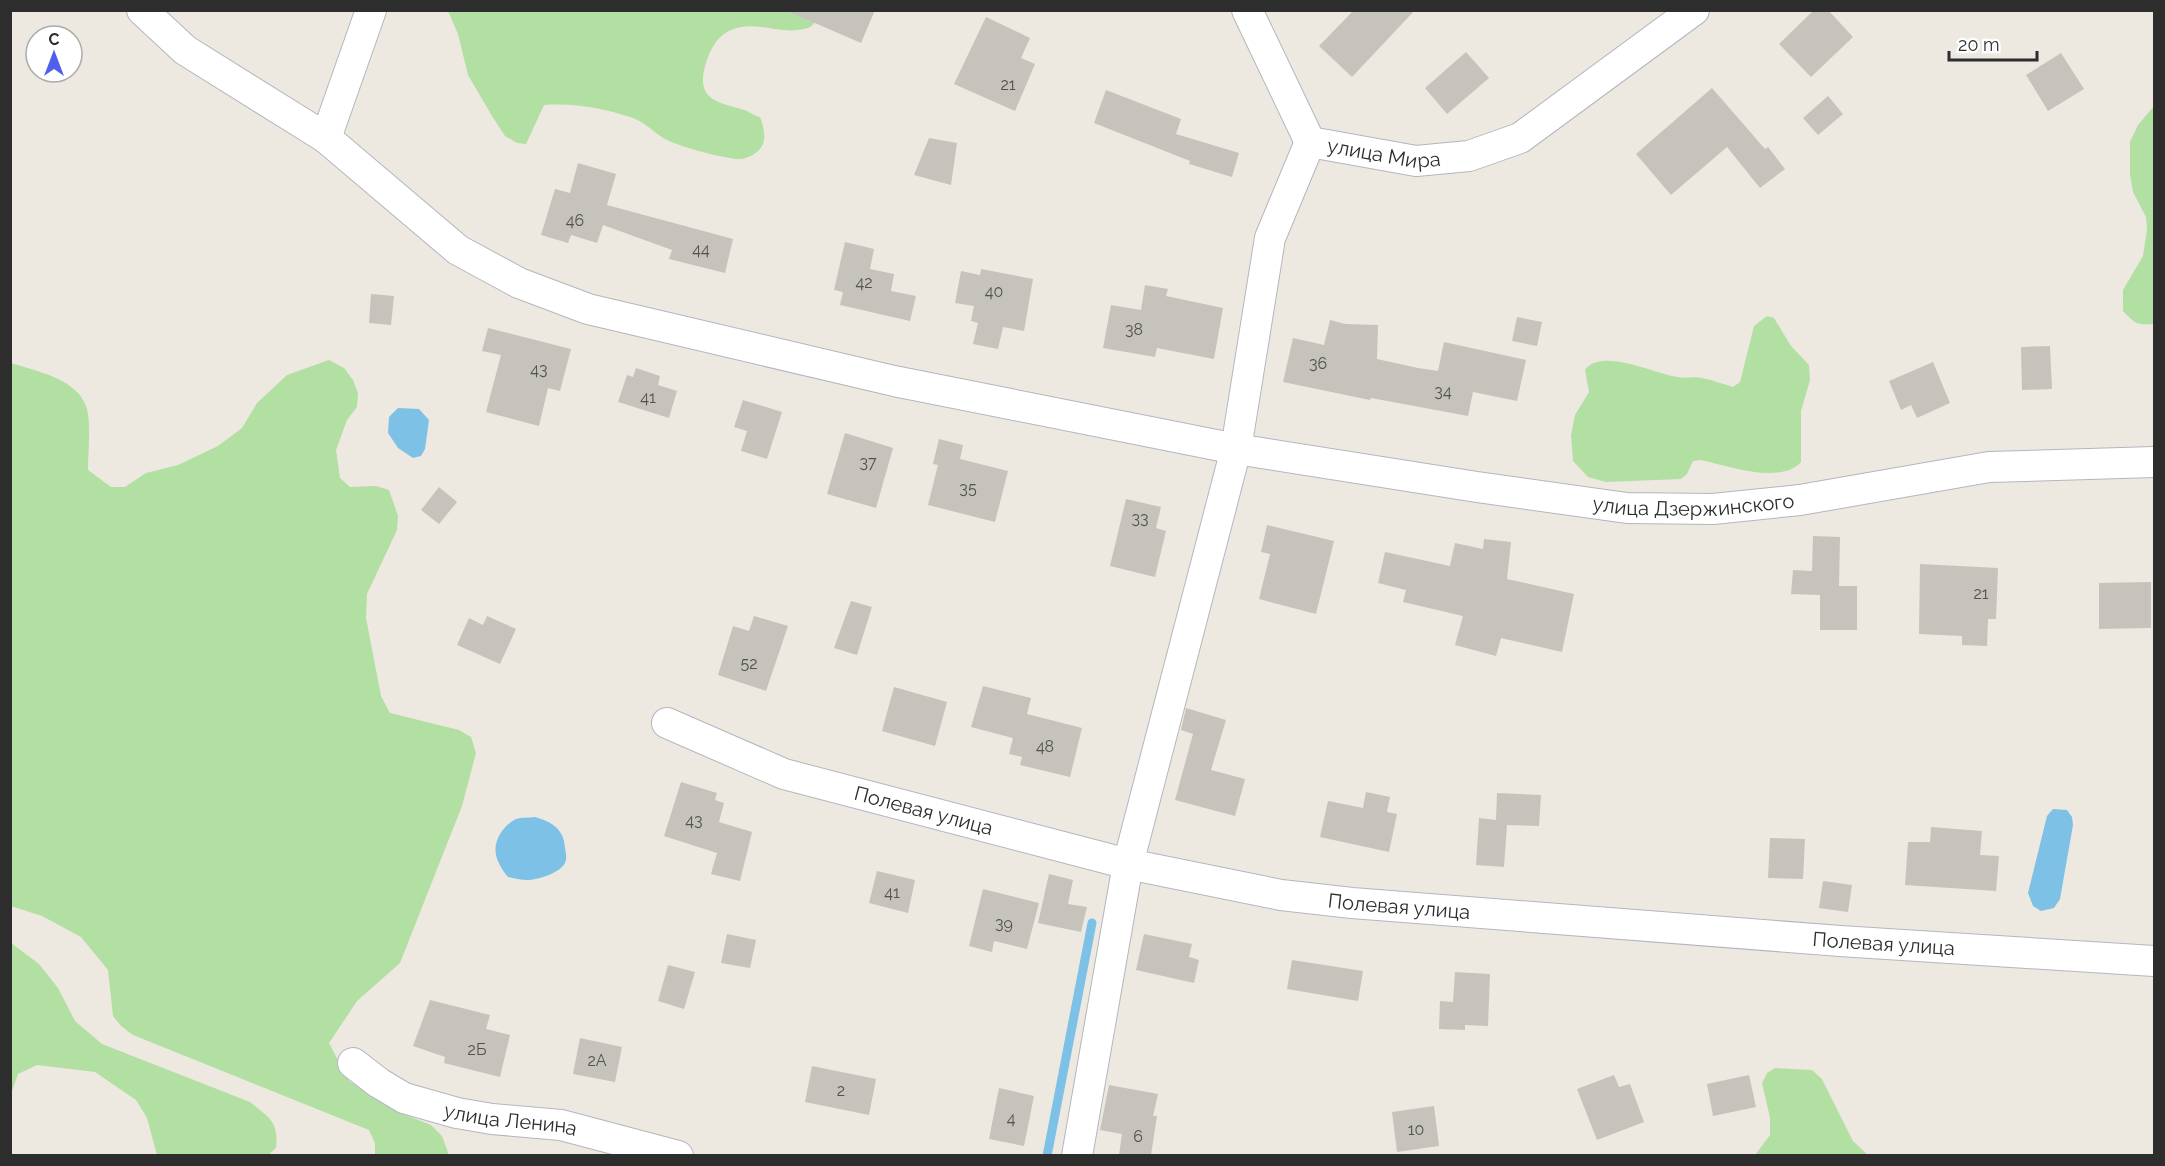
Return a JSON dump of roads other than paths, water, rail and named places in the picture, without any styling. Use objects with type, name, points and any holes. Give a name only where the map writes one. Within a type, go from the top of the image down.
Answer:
[{"type":"street","name":"улица Дзержинского","points":[[142,10],[185,50],[326,138],[458,250],[519,283],[588,309],[894,381],[1236,448],[1477,487],[1628,508],[1713,509],[1800,500],[1989,467],[2154,462]]},
{"type":"street","points":[[326,138],[370,10]]},
{"type":"street","points":[[1247,10],[1310,142]]},
{"type":"street","name":"улица Мира","points":[[1077,1155],[1128,864],[1236,448],[1270,238],[1310,142],[1416,161],[1469,156],[1520,138],[1694,10]]},
{"type":"street","name":"Полевая улица","points":[[667,723],[784,774],[1128,864],[1281,895],[1352,903],[1840,941],[2154,961]]},
{"type":"street","name":"улица Ленина","points":[[353,1063],[404,1098],[457,1113],[492,1119],[561,1125],[678,1155]]},
{"type":"water","points":[[398,408],[419,409],[429,420],[425,449],[421,456],[413,458],[398,448],[388,433],[389,417]]},
{"type":"water","points":[[2053,809],[2067,810],[2072,817],[2073,825],[2060,899],[2054,908],[2041,911],[2033,906],[2028,893],[2047,816]]},
{"type":"water","points":[[535,817],[547,821],[560,831],[564,841],[565,863],[554,873],[537,879],[525,880],[508,877],[496,855],[498,837],[514,820]]},
{"type":"waterway","points":[[1047,1156],[1092,923]]}]
